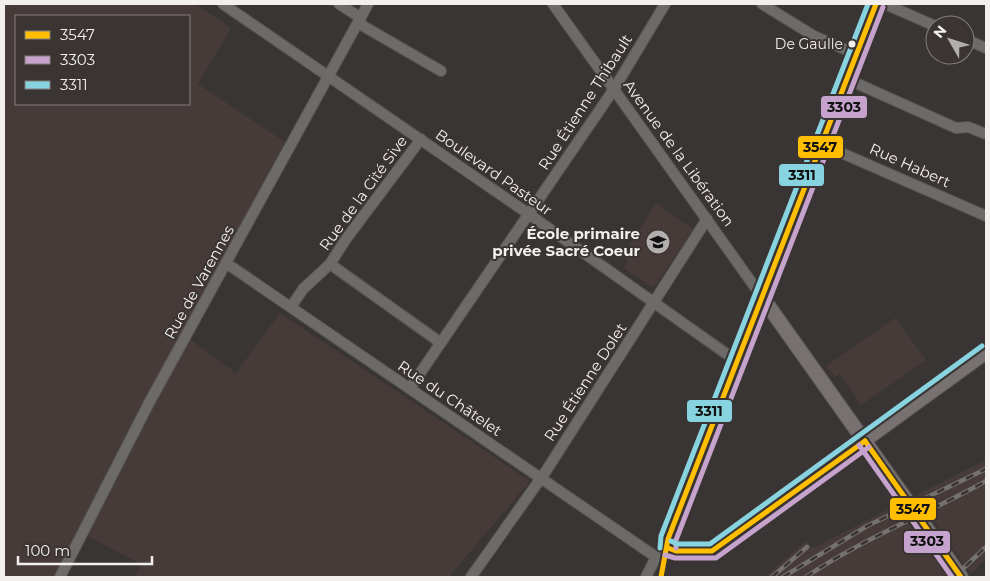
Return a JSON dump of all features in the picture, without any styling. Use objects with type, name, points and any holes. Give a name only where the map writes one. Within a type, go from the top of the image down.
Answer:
[{"type":"main road","points":[[876,4],[668,539],[668,548],[676,551],[712,551],[986,352]]},
{"type":"main road","points":[[762,297],[961,577]]},
{"type":"street","points":[[223,4],[330,76]]},
{"type":"street","points":[[339,4],[360,20],[442,71]]},
{"type":"street","name":"Rue de Varennes","points":[[60,577],[145,410],[368,4]]},
{"type":"street","name":"Avenue de la Libération","points":[[554,4],[762,297]]},
{"type":"street","name":"Rue Étienne Thibault","points":[[410,388],[614,89],[665,4]]},
{"type":"street","points":[[762,4],[814,36],[856,54]]},
{"type":"street","points":[[885,4],[925,22]]},
{"type":"street","name":"Boulevard Pasteur","points":[[330,76],[738,362]]},
{"type":"street","points":[[847,79],[956,128],[968,127],[986,134]]},
{"type":"street","name":"Rue de la Cité Sive","points":[[290,307],[303,290],[330,264],[346,239],[421,139]]},
{"type":"street","name":"Rue Habert","points":[[821,144],[986,216]]},
{"type":"street","name":"Rue Étienne Dolet","points":[[471,577],[541,478],[707,219]]},
{"type":"street","name":"Rue du Châtelet","points":[[226,263],[656,557]]},
{"type":"street","name":"Rue de la Cité Sive","points":[[330,264],[440,343]]},
{"type":"street","points":[[646,577],[656,557],[668,548]]},
{"type":"shaded area","points":[[4,4],[195,4],[231,28],[198,84],[285,142],[182,333],[236,373],[280,313],[530,481],[449,577],[135,577],[141,564],[83,534],[62,577],[4,577]]},
{"type":"shaded area","name":"École primaire privée Sacré Coeur","points":[[656,203],[693,229],[655,286],[651,287],[624,268],[627,260],[623,256]]},
{"type":"shaded area","points":[[895,318],[926,360],[861,405],[840,374],[835,377],[826,366]]},
{"type":"shaded area","points":[[986,460],[986,559],[971,574],[916,495]]},
{"type":"shaded area","points":[[901,503],[954,577],[765,577],[806,541],[813,548]]},
{"type":"railway","points":[[783,577],[867,526],[986,469]]},
{"type":"railway","points":[[806,577],[849,551],[986,481]]},
{"type":"railway","points":[[772,577],[807,547]]},
{"type":"railway","points":[[954,577],[986,547]]},
{"type":"transit line","name":"3311","points":[[660,548],[661,536],[868,4]]},
{"type":"transit line","name":"3547","points":[[661,577],[668,539],[876,4]]},
{"type":"transit line","name":"3303","points":[[676,548],[676,540],[883,7]]},
{"type":"transit line","name":"3311","points":[[671,541],[677,544],[710,544],[982,346]]},
{"type":"transit line","name":"3547","points":[[865,441],[961,577]]},
{"type":"transit line","name":"3547","points":[[668,548],[676,551],[712,551],[865,441]]},
{"type":"transit line","name":"3303","points":[[859,445],[952,577]]},
{"type":"transit line","name":"3303","points":[[665,555],[675,558],[716,558],[869,447]]},
{"type":"place","name":"De Gaulle","points":[[852,44]]},
{"type":"place","name":"École primaire privée Sacré Coeur","points":[[658,242]]}]
